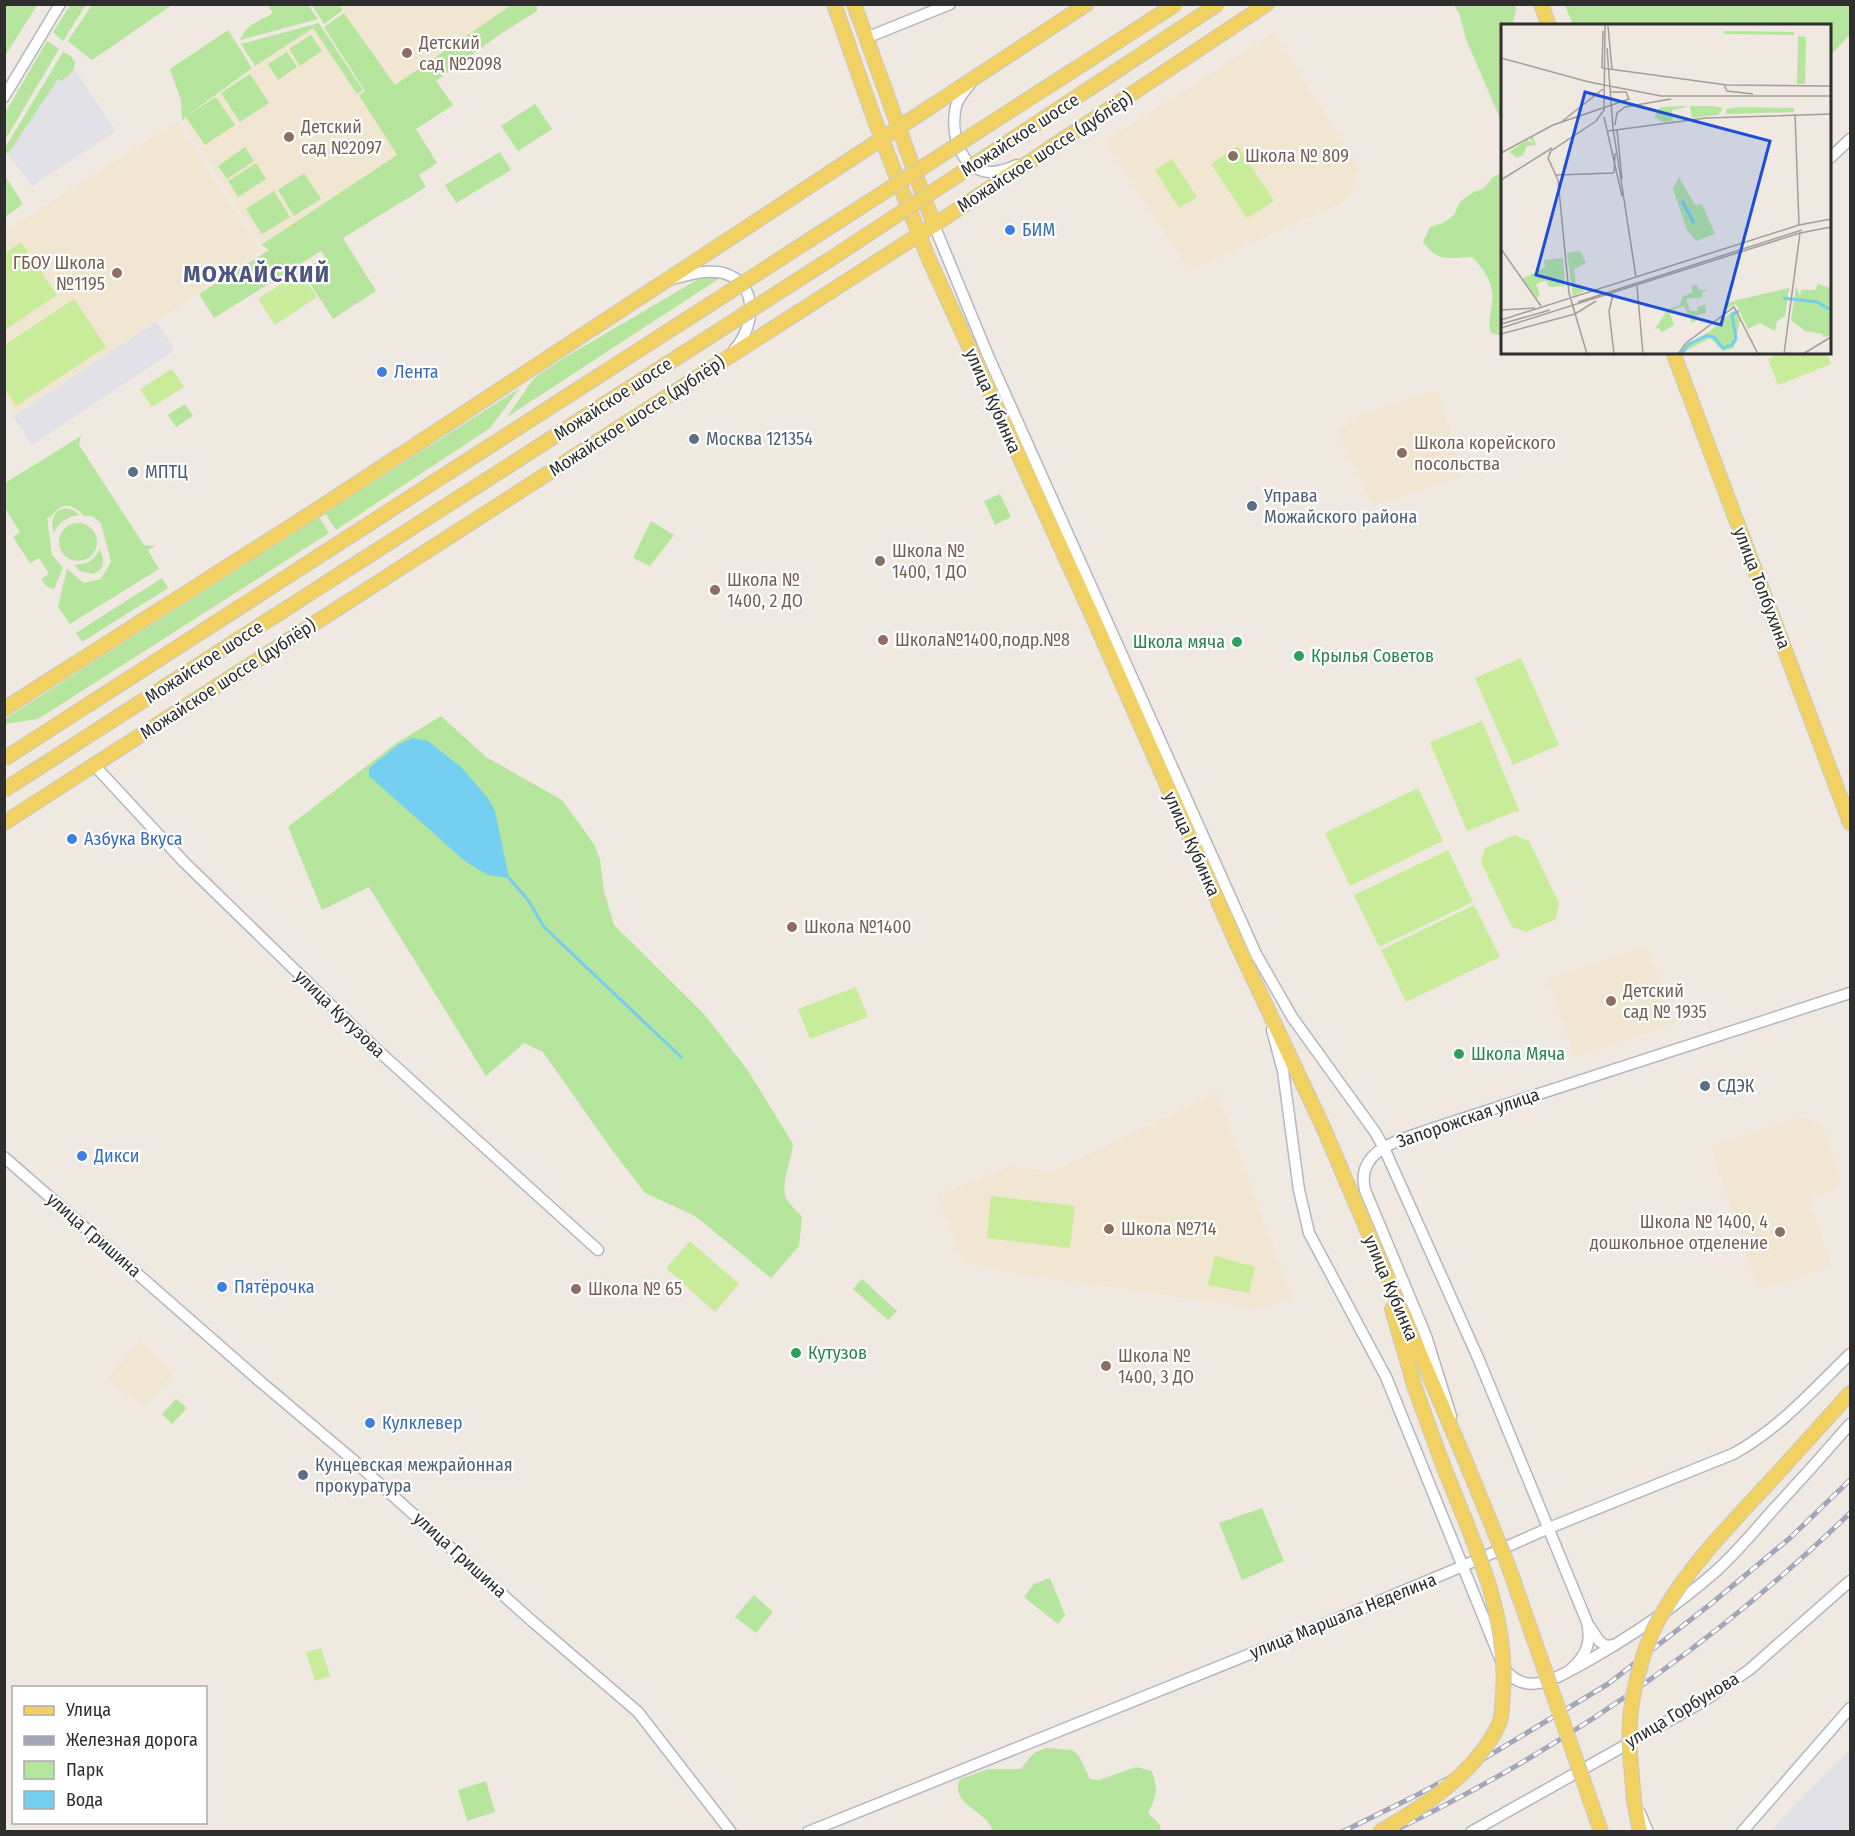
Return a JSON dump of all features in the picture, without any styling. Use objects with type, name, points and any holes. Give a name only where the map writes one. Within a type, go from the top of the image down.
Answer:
[{"type":"main road","name":"улица Кубинка","points":[[834,4],[919,235],[1017,455],[1095,622],[1257,987],[1324,1129],[1455,1436],[1508,1565],[1601,1832]]},
{"type":"main road","points":[[854,4],[934,225]]},
{"type":"main road","points":[[4,709],[314,512],[1087,4]]},
{"type":"main road","name":"Можайское шоссе","points":[[4,759],[1176,4]]},
{"type":"main road","name":"Можайское шоссе","points":[[4,790],[845,250],[1218,4]]},
{"type":"main road","name":"Можайское шоссе (дублёр)","points":[[4,823],[919,235],[1267,4]]},
{"type":"main road","points":[[1541,4],[1548,24]]},
{"type":"main road","name":"улица Толбухина","points":[[1674,354],[1851,823]]},
{"type":"main road","points":[[1372,1244],[1415,1388],[1493,1595],[1499,1622],[1504,1675],[1501,1721],[1486,1748],[1463,1774],[1442,1791],[1379,1832]]},
{"type":"main road","points":[[1640,1832],[1634,1801],[1629,1736],[1631,1709],[1641,1666],[1658,1621],[1678,1587],[1851,1393]]},
{"type":"street","points":[[4,97],[60,4]]},
{"type":"street","points":[[866,38],[950,4]]},
{"type":"street","points":[[980,74],[956,103],[955,139],[963,155],[975,167],[989,172],[1002,171],[1028,161]]},
{"type":"street","points":[[1831,157],[1851,139]]},
{"type":"street","points":[[934,225],[989,358],[1256,954],[1292,1017],[1375,1132],[1384,1148],[1479,1360],[1587,1622],[1590,1636],[1586,1649],[1569,1671]]},
{"type":"street","points":[[666,280],[704,271],[724,274],[738,281],[747,294],[751,309],[749,327],[742,341],[728,357]]},
{"type":"street","name":"улица Кутузова","points":[[94,765],[184,862],[373,1046],[598,1250]]},
{"type":"street","points":[[1257,987],[1274,1035],[1283,1071],[1303,1214],[1309,1233],[1386,1377],[1504,1668],[1511,1678],[1522,1684],[1534,1684],[1569,1671],[1616,1645],[1688,1595],[1742,1545],[1851,1424]]},
{"type":"street","name":"Запорожская улица","points":[[1455,1436],[1450,1408],[1430,1346],[1363,1181],[1365,1165],[1370,1158],[1384,1148],[1431,1128],[1851,993]]},
{"type":"street","name":"улица Гришина","points":[[4,1156],[262,1383],[369,1473],[532,1621],[638,1712],[731,1832]]},
{"type":"street","name":"улица Маршала Неделина","points":[[808,1832],[1463,1566],[1549,1527],[1733,1454],[1757,1441],[1778,1425],[1851,1354]]},
{"type":"street","name":"улица Горбунова","points":[[1471,1832],[1704,1701],[1749,1670],[1851,1581]]},
{"type":"street","points":[[1587,1622],[1599,1641],[1606,1646],[1616,1645]]},
{"type":"street","points":[[1742,1832],[1851,1708]]},
{"type":"street","points":[[1634,1801],[1648,1832]]},
{"type":"street","points":[[1596,1817],[1596,1832]]},
{"type":"shaded area","name":"Детский сад №2098","points":[[339,5],[513,5],[395,85]]},
{"type":"shaded area","name":"Детский сад №2097","points":[[313,28],[398,155],[261,245],[182,120],[252,68]]},
{"type":"shaded area","name":"Школа № 809","points":[[1274,33],[1360,169],[1348,200],[1189,270],[1105,142]]},
{"type":"shaded area","points":[[69,61],[116,131],[32,186],[8,154]]},
{"type":"shaded area","name":"ГБОУ Школа №1195","points":[[178,122],[261,251],[16,415],[5,397],[5,231]]},
{"type":"shaded area","points":[[156,322],[175,350],[32,445],[13,416]]},
{"type":"shaded area","name":"Школа корейского посольства","points":[[1438,390],[1462,476],[1373,506],[1338,431],[1364,413]]},
{"type":"shaded area","name":"Детский сад № 1935","points":[[1647,946],[1675,1023],[1575,1057],[1548,979]]},
{"type":"shaded area","name":"Школа №714","points":[[1217,1093],[1292,1298],[1260,1309],[1010,1272],[963,1262],[937,1196],[1011,1166],[1052,1172]]},
{"type":"shaded area","name":"Школа № 1400, 4 дошкольное отделение","points":[[1802,1117],[1823,1127],[1841,1180],[1831,1191],[1809,1199],[1831,1267],[1758,1290],[1711,1146]]},
{"type":"shaded area","points":[[140,1342],[173,1374],[144,1406],[131,1395],[129,1397],[108,1378]]},
{"type":"shaded area","points":[[1850,1750],[1850,1831],[1770,1831],[1810,1789]]},
{"type":"green space","points":[[71,4],[86,5],[63,41],[53,32]]},
{"type":"green space","points":[[513,4],[537,5],[537,11],[499,35],[436,81],[453,105],[416,129],[437,163],[419,175],[426,187],[343,238],[376,291],[333,319],[302,271],[325,257],[321,251],[214,318],[199,294],[269,250],[261,245],[397,155],[359,95],[365,91],[324,27],[344,13],[395,85]]},
{"type":"green space","points":[[4,5],[37,5],[5,56]]},
{"type":"green space","points":[[92,5],[172,5],[92,60],[68,41]]},
{"type":"green space","points":[[268,5],[308,5],[318,19],[240,40],[250,26],[273,13]]},
{"type":"green space","points":[[312,5],[339,5],[343,10],[324,24]]},
{"type":"green space","points":[[1454,5],[1515,5],[1514,24],[1501,24],[1501,121],[1466,39],[1459,13]]},
{"type":"green space","points":[[1565,5],[1850,5],[1850,34],[1831,55],[1831,24],[1573,24]]},
{"type":"green space","points":[[319,23],[363,90],[357,94],[313,28],[255,66],[241,44]]},
{"type":"green space","points":[[228,30],[252,68],[188,115],[216,97],[235,125],[205,145],[186,117],[182,120],[181,100],[170,69]]},
{"type":"green space","points":[[311,35],[322,51],[300,66],[289,49]]},
{"type":"green space","points":[[47,41],[59,49],[5,140],[5,113]]},
{"type":"green space","points":[[63,52],[71,56],[75,62],[72,71],[61,81],[58,79],[8,154],[5,148]]},
{"type":"green space","points":[[287,52],[297,67],[278,80],[268,64]]},
{"type":"green space","points":[[250,74],[269,103],[240,122],[221,93]]},
{"type":"green space","points":[[535,104],[552,129],[518,151],[501,126]]},
{"type":"green space","points":[[1238,146],[1274,201],[1247,218],[1211,164]]},
{"type":"green space","points":[[245,147],[254,161],[227,179],[218,166]]},
{"type":"green space","points":[[500,152],[511,170],[456,203],[445,185]]},
{"type":"green space","points":[[1172,159],[1197,197],[1179,208],[1155,170]]},
{"type":"green space","points":[[256,163],[266,179],[238,197],[228,181]]},
{"type":"green space","points":[[304,173],[321,199],[294,216],[278,190]]},
{"type":"green space","points":[[1501,173],[1501,336],[1491,333],[1489,321],[1492,290],[1488,278],[1477,262],[1472,257],[1439,256],[1423,242],[1430,227],[1443,223],[1454,215],[1460,202],[1484,188],[1492,178]]},
{"type":"green space","points":[[5,176],[23,204],[5,217],[4,216]]},
{"type":"green space","points":[[274,191],[290,217],[262,234],[246,209]]},
{"type":"green space","points":[[21,242],[57,295],[5,330],[5,253]]},
{"type":"green space","points":[[300,272],[317,297],[275,325],[258,299]]},
{"type":"green space","points":[[702,277],[720,278],[507,417],[534,378]]},
{"type":"green space","points":[[74,299],[106,347],[16,406],[5,389],[5,345]]},
{"type":"green space","points":[[1781,354],[1827,354],[1831,364],[1778,385],[1768,359]]},
{"type":"green space","points":[[172,369],[184,387],[152,407],[140,389]]},
{"type":"green space","points":[[520,388],[490,428],[336,530],[325,513]]},
{"type":"green space","points":[[185,404],[193,416],[176,427],[168,415]]},
{"type":"green space","points":[[81,436],[79,445],[144,545],[155,546],[148,550],[159,569],[70,624],[58,607],[67,569],[84,583],[101,579],[111,562],[101,523],[92,516],[84,516],[70,506],[62,507],[50,518],[47,517],[52,555],[63,568],[54,589],[46,586],[41,579],[49,574],[39,558],[30,563],[13,537],[20,532],[5,508],[5,483]]},
{"type":"green space","points":[[1000,494],[1011,517],[995,525],[984,501]]},
{"type":"green space","points":[[65,508],[80,515],[64,520],[54,533],[52,524],[54,517],[57,511]]},
{"type":"green space","points":[[319,517],[329,533],[38,719],[5,724],[5,719]]},
{"type":"green space","points":[[651,521],[674,535],[650,566],[633,558]]},
{"type":"green space","points":[[78,523],[92,528],[97,542],[92,556],[78,561],[64,556],[59,542],[64,528]]},
{"type":"green space","points":[[100,549],[103,560],[100,570],[93,574],[79,571],[75,565],[90,561]]},
{"type":"green space","points":[[162,578],[168,588],[82,642],[76,633]]},
{"type":"green space","points":[[1521,658],[1559,745],[1513,765],[1475,678]]},
{"type":"green space","points":[[441,716],[486,757],[562,800],[594,844],[600,860],[604,891],[614,925],[704,1014],[749,1072],[793,1144],[784,1187],[786,1198],[802,1217],[799,1246],[771,1278],[695,1216],[645,1193],[543,1052],[524,1043],[486,1076],[369,887],[322,910],[288,827],[395,744]]},
{"type":"green space","points":[[1482,721],[1519,810],[1467,831],[1430,742]]},
{"type":"green space","points":[[1418,788],[1443,841],[1350,886],[1325,833]]},
{"type":"green space","points":[[1515,835],[1529,841],[1559,903],[1556,919],[1526,932],[1512,927],[1481,862],[1485,848]]},
{"type":"green space","points":[[1448,850],[1473,902],[1379,947],[1354,895]]},
{"type":"green space","points":[[1474,905],[1500,957],[1406,1002],[1381,950]]},
{"type":"green space","points":[[856,987],[868,1017],[810,1039],[798,1009]]},
{"type":"green space","points":[[991,1196],[1075,1206],[1070,1248],[987,1238]]},
{"type":"green space","points":[[690,1241],[739,1284],[715,1312],[666,1268]]},
{"type":"green space","points":[[1215,1256],[1255,1267],[1249,1293],[1208,1285]]},
{"type":"green space","points":[[862,1279],[897,1311],[888,1320],[853,1289]]},
{"type":"green space","points":[[176,1399],[187,1408],[172,1424],[162,1414]]},
{"type":"green space","points":[[1262,1508],[1284,1561],[1242,1580],[1219,1523]]},
{"type":"green space","points":[[1050,1578],[1065,1615],[1058,1624],[1024,1597],[1034,1584]]},
{"type":"green space","points":[[754,1595],[773,1612],[756,1633],[735,1617]]},
{"type":"green space","points":[[321,1648],[330,1676],[315,1681],[306,1652]]},
{"type":"green space","points":[[1047,1748],[1073,1750],[1079,1756],[1090,1779],[1099,1780],[1136,1767],[1152,1771],[1156,1793],[1148,1813],[1160,1825],[1161,1831],[993,1831],[983,1817],[960,1795],[958,1788],[960,1779],[989,1769],[1021,1769],[1035,1753]]},
{"type":"green space","points":[[486,1781],[495,1812],[467,1821],[458,1790]]},
{"type":"water","points":[[413,738],[428,741],[462,768],[488,798],[495,811],[509,878],[488,875],[466,862],[369,776],[369,768],[399,744]]},
{"type":"waterway","points":[[509,878],[528,900],[544,927],[681,1057]]},
{"type":"railway","points":[[1342,1832],[1475,1764],[1608,1684],[1712,1603],[1790,1538],[1850,1480]]},
{"type":"railway","points":[[1391,1832],[1515,1766],[1634,1691],[1746,1606],[1850,1513]]},
{"type":"place","name":"Детский сад №2098","points":[[407,53]]},
{"type":"place","name":"Детский сад №2097","points":[[289,137]]},
{"type":"place","name":"Школа № 809","points":[[1233,156]]},
{"type":"place","name":"БИМ","points":[[1010,230]]},
{"type":"place","name":"ГБОУ Школа №1195","points":[[117,273]]},
{"type":"place","name":"Лента","points":[[382,372]]},
{"type":"place","name":"Москва 121354","points":[[694,439]]},
{"type":"place","name":"Школа корейского посольства","points":[[1402,453]]},
{"type":"place","name":"МПТЦ","points":[[133,472]]},
{"type":"place","name":"Управа Можайского района","points":[[1252,506]]},
{"type":"place","name":"Школа № 1400, 1 ДО","points":[[880,561]]},
{"type":"place","name":"Школа № 1400, 2 ДО","points":[[715,590]]},
{"type":"place","name":"Школа№1400,подр.№8","points":[[883,640]]},
{"type":"place","name":"Школа мяча","points":[[1237,642]]},
{"type":"place","name":"Крылья Советов","points":[[1299,656]]},
{"type":"place","name":"Азбука Вкуса","points":[[72,839]]},
{"type":"place","name":"Школа №1400","points":[[792,927]]},
{"type":"place","name":"Детский сад № 1935","points":[[1611,1001]]},
{"type":"place","name":"Школа Мяча","points":[[1459,1054]]},
{"type":"place","name":"СДЭК","points":[[1705,1086]]},
{"type":"place","name":"Дикси","points":[[82,1156]]},
{"type":"place","name":"Школа №714","points":[[1109,1229]]},
{"type":"place","name":"Школа № 1400, 4 дошкольное отделение","points":[[1780,1232]]},
{"type":"place","name":"Пятёрочка","points":[[222,1287]]},
{"type":"place","name":"Школа № 65","points":[[576,1289]]},
{"type":"place","name":"Кутузов","points":[[796,1353]]},
{"type":"place","name":"Школа № 1400, 3 ДО","points":[[1106,1366]]},
{"type":"place","name":"Кулклевер","points":[[370,1423]]},
{"type":"place","name":"Кунцевская межрайонная прокуратура","points":[[303,1475]]},
{"type":"district","name":"МОЖАЙСКИЙ","points":[[257,274]]}]
